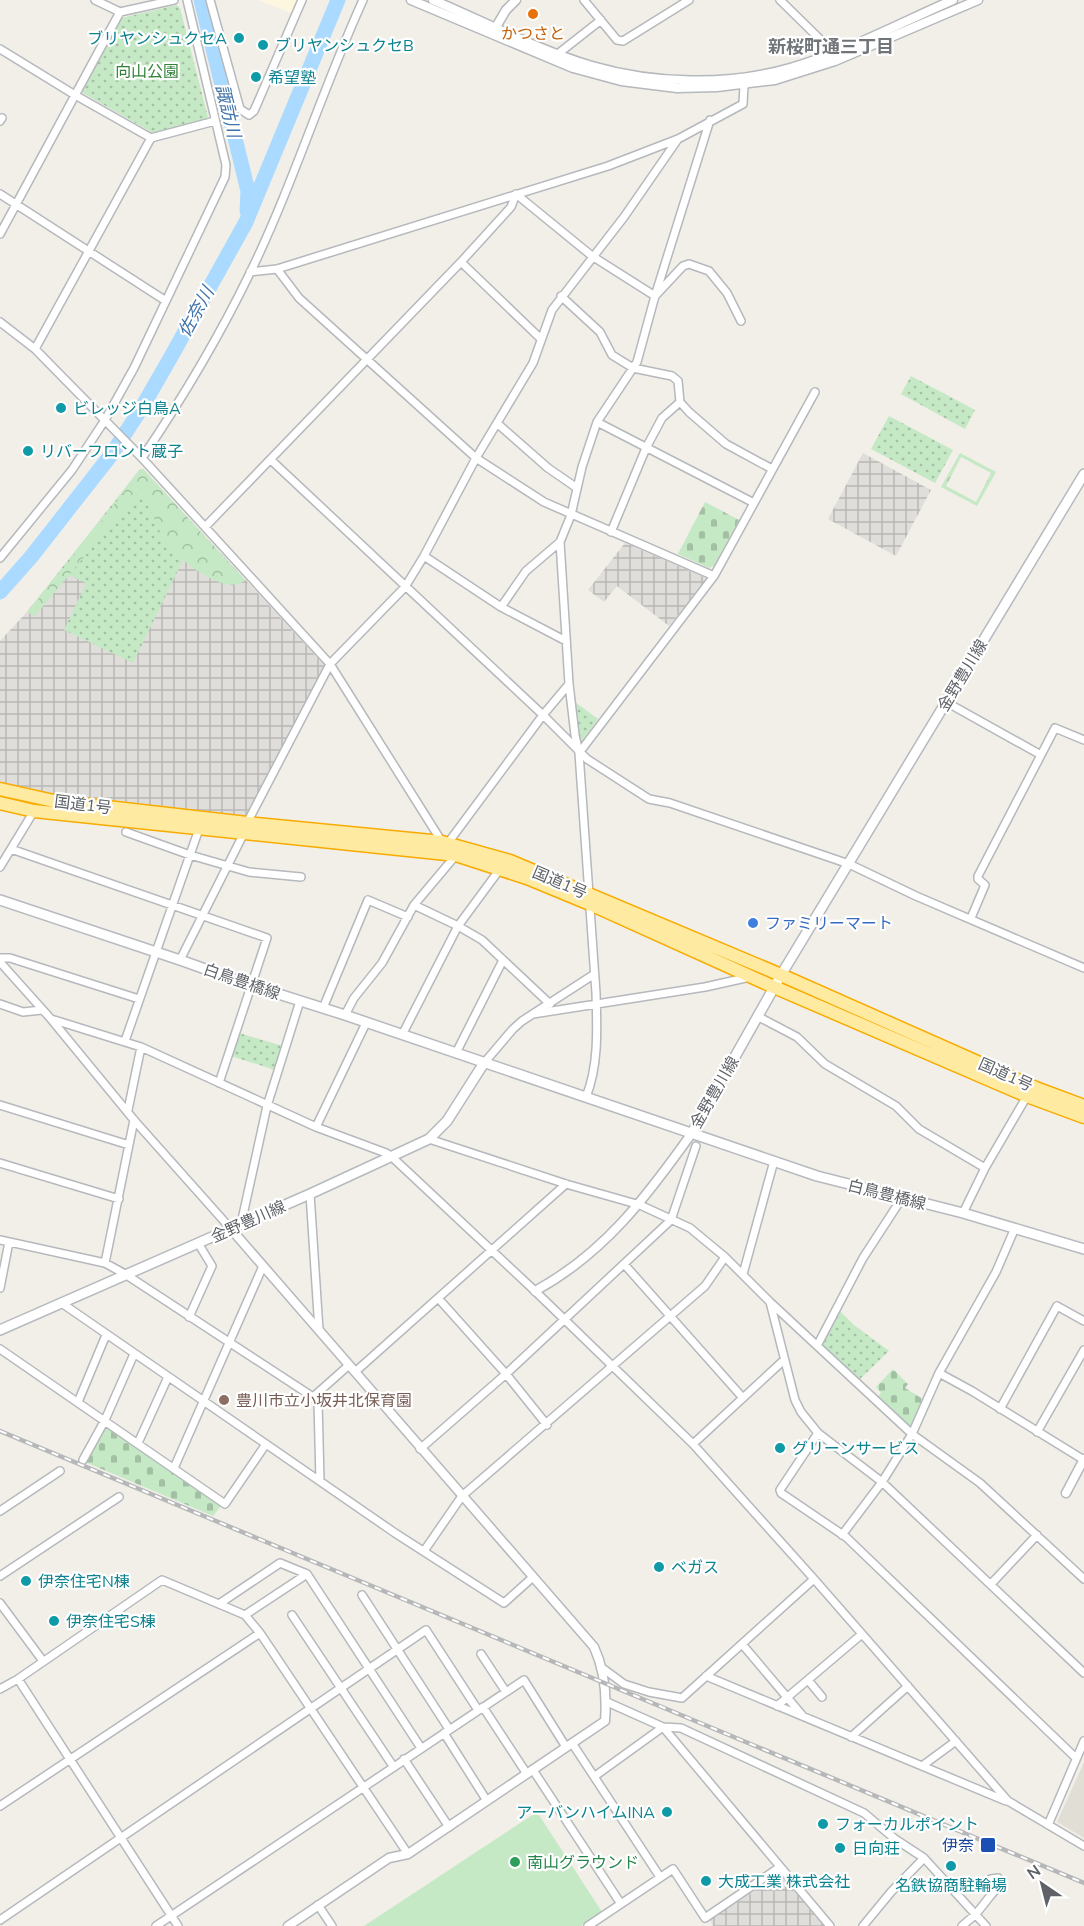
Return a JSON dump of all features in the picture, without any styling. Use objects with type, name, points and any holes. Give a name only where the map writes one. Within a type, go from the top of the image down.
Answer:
[{"type":"highway","name":"国道1号","points":[[0,789],[54,801],[456,855],[590,899],[781,975],[1036,1088],[1084,1106]]},
{"type":"highway","name":"国道1号","points":[[0,803],[34,811],[199,829],[245,828],[445,842],[510,861],[774,987],[1027,1096],[1084,1117]]},
{"type":"main road","name":"金野豊川線","points":[[0,1330],[63,1304],[429,1139],[447,1121],[484,1064],[692,1133],[781,975],[1084,474]]},
{"type":"main road","name":"白鳥豊橋線","points":[[0,900],[180,960],[250,986],[345,1015],[484,1064]]},
{"type":"main road","name":"白鳥豊橋線","points":[[692,1133],[817,1176],[963,1213],[1084,1249]]},
{"type":"street","points":[[94,0],[120,12],[174,0]]},
{"type":"street","points":[[0,558],[72,470],[107,422],[225,177],[226,165],[187,0]]},
{"type":"street","points":[[210,0],[240,110],[249,115],[254,111],[302,0]]},
{"type":"street","points":[[141,456],[168,421],[250,272],[279,207],[363,0]]},
{"type":"street","points":[[411,0],[594,66],[635,75],[700,80],[757,75],[790,68],[953,0]]},
{"type":"street","points":[[433,0],[573,68],[613,80],[677,88],[744,85],[775,80],[835,61],[978,0]]},
{"type":"street","points":[[493,31],[506,10],[516,0]]},
{"type":"street","points":[[584,0],[617,40],[623,41],[684,1]]},
{"type":"street","points":[[780,0],[833,52]]},
{"type":"street","points":[[0,234],[120,12]]},
{"type":"street","points":[[559,53],[601,20]]},
{"type":"street","points":[[0,50],[151,138],[215,121]]},
{"type":"street","points":[[250,272],[277,268],[608,166],[678,139],[743,104],[744,85]]},
{"type":"street","points":[[586,1097],[592,1081],[596,1004],[579,753],[574,735],[569,684],[560,542],[571,514],[597,422],[637,362],[655,296],[710,120]]},
{"type":"street","points":[[35,349],[151,138]]},
{"type":"street","points":[[180,960],[330,664],[405,587],[476,458],[533,363],[552,310],[624,217],[678,139]]},
{"type":"street","points":[[0,194],[166,301]]},
{"type":"street","points":[[516,195],[592,256],[655,296]]},
{"type":"street","points":[[206,528],[461,262],[511,207],[516,195]]},
{"type":"street","points":[[461,262],[541,339]]},
{"type":"street","points":[[655,296],[683,266],[689,264],[709,271],[727,293],[741,321]]},
{"type":"street","points":[[277,268],[299,298],[366,361],[476,458],[544,502],[714,576]]},
{"type":"street","points":[[561,296],[600,332],[612,355],[633,368],[672,376],[678,381],[680,402],[689,412],[726,444],[772,469]]},
{"type":"street","points":[[0,322],[4,328],[35,349],[141,456],[330,664],[445,842],[569,684]]},
{"type":"street","points":[[579,753],[714,576],[815,392]]},
{"type":"street","points":[[611,532],[646,448],[662,418],[680,402]]},
{"type":"street","points":[[597,422],[754,503]]},
{"type":"street","points":[[498,424],[548,468],[577,488]]},
{"type":"street","points":[[272,460],[543,715],[579,753],[649,799],[670,803],[849,864],[1084,968]]},
{"type":"street","points":[[501,607],[526,571],[560,542]]},
{"type":"street","points":[[424,556],[501,607],[566,641]]},
{"type":"street","points":[[946,702],[1041,755]]},
{"type":"street","points":[[971,918],[985,885],[978,879],[978,876],[1055,728],[1084,740]]},
{"type":"street","points":[[0,867],[34,811]]},
{"type":"street","points":[[124,1041],[199,829]]},
{"type":"street","points":[[126,832],[190,855],[249,872],[301,877]]},
{"type":"street","points":[[11,849],[267,938],[219,1083]]},
{"type":"street","points":[[345,1015],[354,998],[382,963],[414,905],[456,855]]},
{"type":"street","points":[[402,1035],[458,926],[500,869]]},
{"type":"street","points":[[323,1008],[368,900],[408,917]]},
{"type":"street","points":[[414,905],[482,940],[550,1004]]},
{"type":"street","points":[[0,958],[10,958],[139,999]]},
{"type":"street","points":[[456,1053],[503,960]]},
{"type":"street","points":[[0,962],[594,1647],[601,1667],[607,1702],[605,1721],[408,1854],[389,1858],[288,1926]]},
{"type":"street","points":[[484,1064],[513,1029],[593,975]]},
{"type":"street","points":[[533,1014],[705,987],[753,977]]},
{"type":"street","points":[[241,1224],[267,1106],[300,1001]]},
{"type":"street","points":[[0,1004],[22,1012],[42,1010]]},
{"type":"street","points":[[757,1016],[797,1037],[825,1064],[896,1106],[919,1129],[985,1168]]},
{"type":"street","points":[[51,1019],[141,1047],[267,1106],[392,1157],[693,1444],[1008,1801]]},
{"type":"street","points":[[316,1127],[366,1023]]},
{"type":"street","points":[[128,1110],[141,1047]]},
{"type":"street","points":[[963,1213],[985,1168],[1027,1096]]},
{"type":"street","points":[[0,1105],[129,1145]]},
{"type":"street","points":[[105,1263],[134,1119]]},
{"type":"street","points":[[535,1291],[594,1252],[639,1205],[692,1133]]},
{"type":"street","points":[[429,1139],[566,1184],[639,1205],[702,1237],[912,1434],[980,1483],[1084,1579]]},
{"type":"street","points":[[420,1449],[506,1374],[671,1220],[696,1146]]},
{"type":"street","points":[[743,1274],[774,1161]]},
{"type":"street","points":[[0,1163],[119,1199]]},
{"type":"street","points":[[313,1397],[352,1369],[438,1298],[566,1184]]},
{"type":"street","points":[[310,1194],[319,1330]]},
{"type":"street","points":[[818,1344],[863,1258],[902,1198]]},
{"type":"street","points":[[842,1535],[882,1482],[912,1434],[939,1373],[996,1272],[1015,1228]]},
{"type":"street","points":[[0,1240],[105,1263],[126,1274],[313,1397],[318,1402],[320,1481]]},
{"type":"street","points":[[0,1288],[9,1242]]},
{"type":"street","points":[[189,1317],[212,1266],[198,1243]]},
{"type":"street","points":[[424,1551],[462,1496],[672,1317],[705,1286],[725,1257]]},
{"type":"street","points":[[624,1264],[743,1398]]},
{"type":"street","points":[[174,1468],[263,1266]]},
{"type":"street","points":[[438,1298],[506,1374],[547,1425]]},
{"type":"street","points":[[770,1302],[795,1400],[801,1412],[818,1433],[882,1482],[1084,1673]]},
{"type":"street","points":[[63,1304],[320,1481],[504,1603],[533,1577]]},
{"type":"street","points":[[1000,1409],[1057,1306],[1084,1321]]},
{"type":"street","points":[[78,1402],[106,1335]]},
{"type":"street","points":[[0,1349],[225,1504],[266,1444]]},
{"type":"street","points":[[1037,1432],[1084,1350]]},
{"type":"street","points":[[83,1460],[105,1420],[134,1354]]},
{"type":"street","points":[[693,1444],[784,1360]]},
{"type":"street","points":[[939,1373],[1084,1460],[1066,1493]]},
{"type":"street","points":[[138,1443],[168,1377]]},
{"type":"street","points":[[818,1433],[780,1490],[781,1493],[842,1535],[1076,1758]]},
{"type":"street","points":[[0,1511],[60,1471]]},
{"type":"street","points":[[0,1576],[119,1497]]},
{"type":"street","points":[[991,1584],[1037,1535]]},
{"type":"street","points":[[219,1604],[280,1563],[307,1574],[421,1748]]},
{"type":"street","points":[[245,1615],[307,1574]]},
{"type":"street","points":[[601,1667],[624,1684],[649,1692],[682,1698],[814,1579]]},
{"type":"street","points":[[0,1689],[162,1580],[245,1615],[260,1633],[408,1854]]},
{"type":"street","points":[[362,1595],[397,1649],[487,1801]]},
{"type":"street","points":[[0,1603],[44,1661]]},
{"type":"street","points":[[292,1615],[393,1766]]},
{"type":"street","points":[[0,1920],[426,1630],[530,1772],[621,1904]]},
{"type":"street","points":[[0,1806],[260,1633]]},
{"type":"street","points":[[777,1706],[862,1634]]},
{"type":"street","points":[[742,1644],[804,1717]]},
{"type":"street","points":[[481,1654],[506,1692]]},
{"type":"street","points":[[706,1677],[1008,1801],[1084,1846]]},
{"type":"street","points":[[18,1679],[178,1926]]},
{"type":"street","points":[[156,1926],[362,1786],[524,1680],[569,1745],[595,1776],[660,1877]]},
{"type":"street","points":[[808,1680],[822,1697]]},
{"type":"street","points":[[851,1737],[908,1686]]},
{"type":"street","points":[[607,1702],[663,1727],[681,1728],[864,1813],[924,1858],[986,1926]]},
{"type":"street","points":[[595,1776],[663,1727]]},
{"type":"street","points":[[663,1727],[830,1926]]},
{"type":"street","points":[[922,1766],[956,1741]]},
{"type":"street","points":[[1048,1825],[1084,1741]]},
{"type":"street","points":[[404,1759],[448,1827]]},
{"type":"street","points":[[863,1926],[891,1892],[924,1858]]},
{"type":"street","points":[[588,1926],[673,1869],[705,1918],[780,1867]]},
{"type":"street","points":[[963,1926],[991,1895]]},
{"type":"street","points":[[318,1905],[332,1926]]},
{"type":"shaded area","points":[[259,0],[299,0],[293,14]]},
{"type":"shaded area","points":[[863,453],[931,490],[896,556],[828,519]]},
{"type":"shaded area","points":[[140,469],[143,469],[326,667],[246,818],[68,800],[0,785],[0,641],[101,521]]},
{"type":"shaded area","points":[[625,543],[704,577],[706,580],[669,626],[617,586],[604,602],[588,590]]},
{"type":"shaded area","points":[[1084,1762],[1084,1838],[1057,1822]]},
{"type":"shaded area","points":[[780,1874],[824,1926],[713,1926],[710,1920]]},
{"type":"green space","name":"向山公園","points":[[177,5],[180,8],[208,117],[206,120],[153,133],[83,93],[82,90],[121,18]]},
{"type":"green space","points":[[911,376],[975,410],[965,429],[901,394]]},
{"type":"green space","points":[[889,416],[953,450],[935,483],[871,449]]},
{"type":"green space","points":[[960,453],[996,472],[977,506],[941,487]],"holes":[[[961,457],[991,473],[976,502],[946,486]]]},
{"type":"green space","points":[[140,469],[143,469],[198,529],[133,663],[64,630],[86,583],[69,575],[35,616],[27,612]]},
{"type":"green space","points":[[141,469],[245,580],[237,584],[216,581],[182,559],[167,544],[139,492],[35,615],[28,612],[102,521]]},
{"type":"green space","points":[[705,502],[739,520],[714,566],[709,568],[678,554]]},
{"type":"green space","points":[[575,702],[598,719],[582,741],[580,740]]},
{"type":"green space","points":[[239,1033],[283,1046],[275,1070],[231,1056]]},
{"type":"green space","points":[[839,1310],[854,1325],[889,1351],[859,1380],[823,1345],[822,1341]]},
{"type":"green space","points":[[893,1369],[908,1384],[905,1388],[926,1401],[912,1427],[909,1428],[878,1397],[881,1393],[876,1387]]},
{"type":"green space","points":[[108,1424],[219,1502],[221,1506],[213,1516],[85,1462],[105,1425]]},
{"type":"green space","name":"南山グラウンド","points":[[537,1812],[602,1912],[581,1926],[364,1926]]},
{"type":"waterway","name":"諏訪川","points":[[201,0],[248,191],[247,211]]},
{"type":"waterway","name":"佐奈川","points":[[0,592],[31,557],[111,455],[172,355],[246,222],[338,0]]},
{"type":"railway","points":[[0,1431],[1084,1883]]},
{"type":"place","name":"かつさと","points":[[533,14]]},
{"type":"place","name":"ブリヤンシュクセA","points":[[239,38]]},
{"type":"place","name":"ブリヤンシュクセB","points":[[263,45]]},
{"type":"place","name":"希望塾","points":[[256,77]]},
{"type":"place","name":"ビレッジ白鳥A","points":[[61,408]]},
{"type":"place","name":"リバーフロント蔵子","points":[[28,451]]},
{"type":"place","name":"ファミリーマート","points":[[753,923]]},
{"type":"place","name":"豊川市立小坂井北保育園","points":[[224,1400]]},
{"type":"place","name":"グリーンサービス","points":[[780,1448]]},
{"type":"place","name":"ベガス","points":[[659,1567]]},
{"type":"place","name":"伊奈住宅N棟","points":[[26,1581]]},
{"type":"place","name":"伊奈住宅S棟","points":[[54,1621]]},
{"type":"place","name":"アーバンハイムINA","points":[[667,1812]]},
{"type":"place","name":"フォーカルポイント","points":[[823,1824]]},
{"type":"place","name":"伊奈","points":[[988,1845]]},
{"type":"place","name":"日向荘","points":[[840,1848]]},
{"type":"place","name":"南山グラウンド","points":[[515,1862]]},
{"type":"place","name":"名鉄協商駐輪場","points":[[951,1866]]},
{"type":"place","name":"大成工業 株式会社","points":[[706,1881]]},
{"type":"district","name":"新桜町通三丁目","points":[[831,47]]}]
